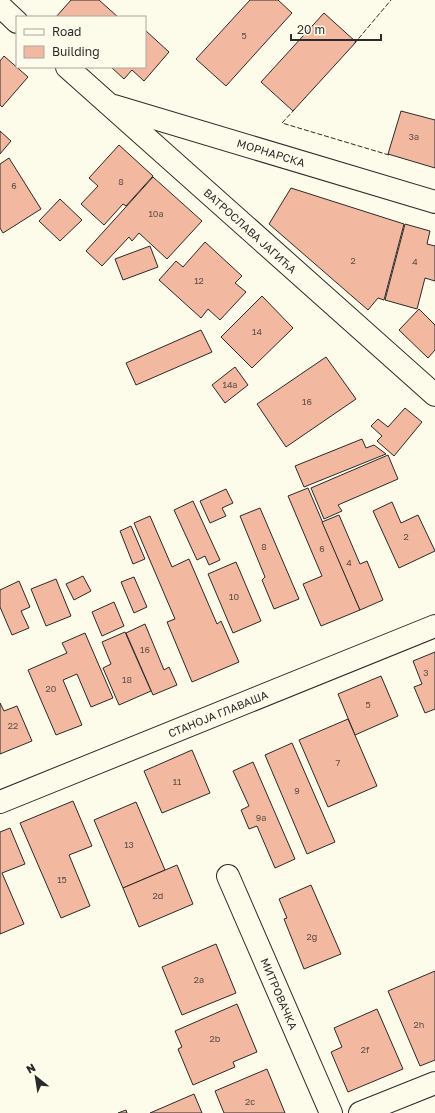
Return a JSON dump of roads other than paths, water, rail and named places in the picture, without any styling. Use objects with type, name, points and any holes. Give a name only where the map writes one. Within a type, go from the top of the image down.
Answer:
[{"type":"street","points":[[0,6],[16,21]]},
{"type":"street","name":"ВАТРОСЛАВА ЈАГИЋА","points":[[67,68],[435,395]]},
{"type":"street","name":"МОРНАРСКА","points":[[107,104],[435,202]]},
{"type":"street","name":"СТАНОЈА ГЛАВАША","points":[[0,802],[435,626]]},
{"type":"street","name":"МИТРОВАЧКА","points":[[228,876],[331,1113]]},
{"type":"street","points":[[360,1113],[435,1083]]}]
